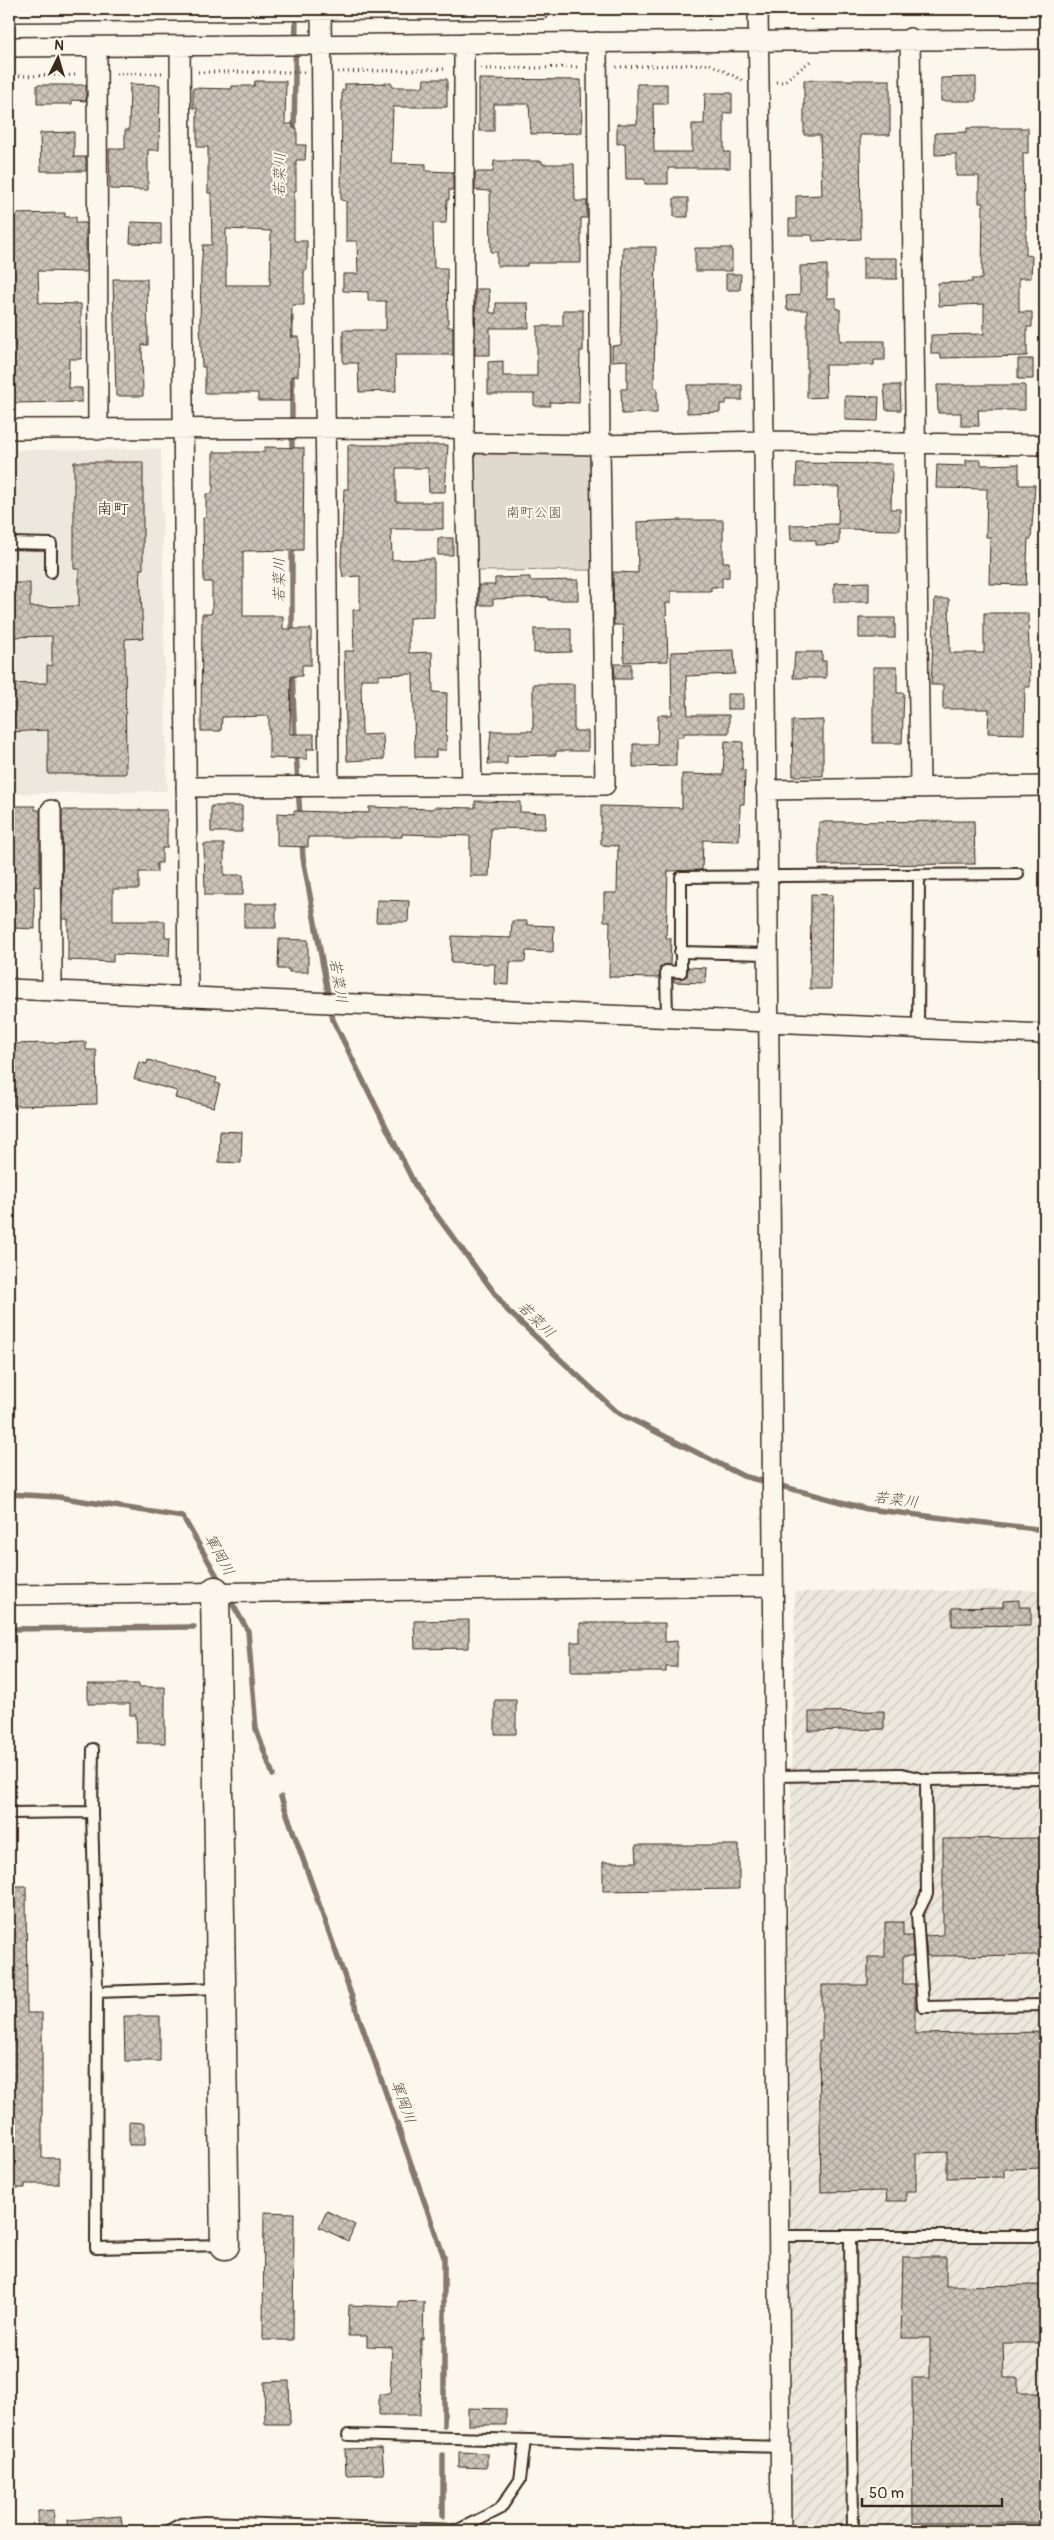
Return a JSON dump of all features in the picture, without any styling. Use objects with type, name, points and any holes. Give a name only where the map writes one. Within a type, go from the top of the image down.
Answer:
[{"type":"street","points":[[9,12],[541,9]]},
{"type":"street","points":[[758,9],[764,441],[781,2531]]},
{"type":"street","points":[[321,10],[323,44],[327,428],[329,786]]},
{"type":"street","points":[[910,38],[917,444],[920,788]]},
{"type":"street","points":[[9,47],[1045,38]]},
{"type":"street","points":[[186,787],[606,785],[600,445],[597,42]]},
{"type":"street","points":[[464,43],[465,436],[472,786]]},
{"type":"street","points":[[97,47],[98,430]]},
{"type":"street","points":[[180,47],[188,996]]},
{"type":"street","points":[[9,429],[183,430],[327,428],[600,445],[764,441],[1045,445]]},
{"type":"street","points":[[766,790],[1045,786]]},
{"type":"street","points":[[51,810],[52,990]]},
{"type":"street","points":[[9,988],[1045,1034]]},
{"type":"street","points":[[9,1595],[215,1591],[774,1586]]},
{"type":"street","points":[[215,1591],[225,2245]]},
{"type":"lane","points":[[9,544],[51,544],[51,572]]},
{"type":"lane","points":[[668,1018],[666,971],[681,972],[681,877],[1018,874]]},
{"type":"lane","points":[[918,1029],[920,875]]},
{"type":"lane","points":[[680,952],[768,954]]},
{"type":"lane","points":[[92,1749],[92,1812],[98,1992],[96,2248],[225,2245]]},
{"type":"lane","points":[[775,1776],[902,1774],[926,1780],[1045,1778]]},
{"type":"lane","points":[[926,1780],[927,1894],[917,1914],[923,2007],[1045,2005]]},
{"type":"lane","points":[[9,1812],[92,1812]]},
{"type":"lane","points":[[98,1992],[221,1988]]},
{"type":"lane","points":[[778,2236],[1045,2236]]},
{"type":"lane","points":[[850,2236],[853,2531]]},
{"type":"lane","points":[[348,2435],[780,2447]]},
{"type":"lane","points":[[168,2531],[181,2524],[204,2522],[458,2530],[500,2509],[520,2480],[525,2440]]},
{"type":"path","points":[[9,76],[710,64]]},
{"type":"shaded area","points":[[161,449],[167,791],[9,794],[9,450]]},
{"type":"shaded area","points":[[1045,1590],[1045,2531],[776,2531],[795,1592]]},
{"type":"green space","name":"南町公園","points":[[591,453],[592,570],[476,571],[475,454]]},
{"type":"building","points":[[976,77],[976,101],[941,101],[941,78]]},
{"type":"building","points":[[424,79],[447,79],[447,107],[393,107],[391,163],[426,164],[426,171],[453,172],[453,190],[449,190],[446,223],[433,223],[434,268],[447,268],[448,327],[453,327],[453,355],[395,355],[396,391],[359,392],[358,363],[343,363],[343,330],[386,330],[386,301],[368,301],[368,292],[343,291],[343,274],[358,274],[357,241],[346,241],[346,201],[341,200],[342,90],[345,90],[345,84],[392,83],[392,87],[423,87]]},
{"type":"building","points":[[479,79],[581,80],[582,133],[531,134],[529,104],[494,104],[494,131],[479,131]]},
{"type":"building","points":[[804,80],[890,80],[890,135],[860,135],[861,239],[813,241],[812,235],[789,235],[789,219],[796,219],[796,196],[822,195],[820,135],[804,135]]},
{"type":"building","points":[[255,81],[286,81],[285,124],[293,124],[293,128],[297,128],[297,145],[306,145],[305,160],[296,160],[296,191],[294,191],[294,241],[307,241],[307,270],[304,270],[304,305],[292,305],[291,337],[299,337],[298,376],[291,376],[291,401],[258,401],[258,393],[205,393],[205,367],[202,367],[200,325],[201,270],[203,245],[212,245],[211,193],[208,193],[208,147],[197,147],[197,108],[193,108],[193,88],[232,89],[232,86],[254,86]],"holes":[[[226,229],[271,231],[270,285],[226,285]]]},
{"type":"building","points":[[130,84],[160,85],[159,150],[148,150],[148,190],[110,189],[109,149],[125,149],[125,130],[129,130]]},
{"type":"building","points":[[637,84],[667,84],[667,104],[653,104],[654,152],[692,152],[692,124],[704,124],[705,93],[732,93],[732,113],[724,113],[724,152],[730,152],[730,168],[668,168],[668,184],[645,184],[645,179],[626,179],[625,143],[617,144],[617,124],[637,124]]},
{"type":"building","points":[[37,85],[86,85],[86,101],[72,100],[72,104],[37,104]]},
{"type":"building","points":[[967,128],[1028,128],[1028,153],[1023,153],[1024,217],[1026,217],[1026,255],[1032,256],[1031,278],[1019,278],[1019,312],[1032,312],[1032,327],[1027,327],[1027,356],[941,358],[941,354],[931,354],[931,335],[984,334],[984,304],[939,306],[938,283],[972,282],[972,279],[982,279],[983,203],[979,203],[979,176],[956,176],[956,154],[935,155],[935,133],[967,132]]},
{"type":"building","points":[[74,132],[74,157],[86,157],[86,171],[41,171],[40,133]]},
{"type":"building","points":[[494,161],[542,161],[542,164],[574,164],[575,201],[587,201],[587,218],[581,218],[581,263],[527,263],[527,266],[497,266],[497,252],[491,252],[490,191],[475,190],[475,172],[493,172]]},
{"type":"building","points":[[674,198],[688,198],[688,217],[674,217]]},
{"type":"building","points":[[65,213],[65,217],[76,217],[76,223],[86,223],[86,272],[38,271],[39,303],[81,304],[81,359],[69,359],[68,388],[82,388],[82,402],[9,403],[9,214]]},
{"type":"building","points":[[131,222],[161,223],[161,244],[130,243]]},
{"type":"building","points":[[623,247],[656,247],[654,388],[657,388],[657,413],[622,414],[621,389],[627,389],[627,360],[612,361],[612,346],[621,345]]},
{"type":"building","points":[[695,248],[732,248],[732,271],[695,271]]},
{"type":"building","points":[[863,258],[897,258],[897,279],[863,279]]},
{"type":"building","points":[[827,265],[827,298],[836,298],[836,309],[840,309],[840,341],[885,341],[885,360],[874,360],[874,365],[825,365],[826,397],[807,398],[807,310],[787,310],[786,296],[800,295],[800,266]]},
{"type":"building","points":[[726,274],[741,274],[740,290],[726,290]]},
{"type":"building","points":[[113,279],[147,279],[148,345],[142,345],[143,396],[116,396]]},
{"type":"building","points":[[476,289],[489,289],[490,313],[496,313],[496,303],[528,303],[529,328],[490,328],[490,355],[475,355]]},
{"type":"building","points":[[563,310],[583,310],[583,351],[580,351],[579,403],[550,402],[550,406],[534,406],[534,394],[488,394],[488,362],[503,361],[503,376],[537,376],[537,326],[563,326]]},
{"type":"building","points":[[1018,359],[1033,359],[1033,379],[1018,379]]},
{"type":"building","points":[[687,385],[742,385],[742,400],[726,400],[726,404],[720,404],[720,412],[687,413]]},
{"type":"building","points":[[884,385],[900,385],[901,410],[886,410]]},
{"type":"building","points":[[937,385],[1025,385],[1025,410],[978,410],[979,426],[961,426],[961,413],[938,413]]},
{"type":"building","points":[[845,396],[879,397],[878,421],[845,420]]},
{"type":"building","points":[[348,445],[448,445],[445,492],[429,492],[428,468],[396,468],[396,502],[443,502],[443,529],[391,529],[392,560],[434,559],[434,617],[409,618],[409,653],[432,652],[433,692],[447,693],[446,750],[436,750],[436,757],[415,757],[413,674],[379,675],[379,679],[361,679],[362,735],[383,734],[384,759],[347,761],[344,651],[354,651],[353,610],[360,610],[360,576],[343,577],[341,565],[344,489],[348,489]]},
{"type":"building","points":[[265,447],[304,448],[303,550],[243,551],[243,616],[283,616],[283,629],[311,629],[311,665],[302,665],[302,676],[291,676],[290,734],[314,734],[314,749],[307,749],[307,759],[269,758],[269,716],[222,717],[221,731],[201,731],[202,614],[211,614],[212,611],[212,582],[204,582],[203,518],[206,518],[206,494],[211,494],[213,490],[213,452],[265,452]]},
{"type":"building","points":[[966,460],[981,460],[981,465],[1019,464],[1019,485],[1035,485],[1031,539],[1028,539],[1026,585],[989,584],[990,537],[986,537],[987,489],[936,488],[937,465],[966,466]]},
{"type":"building","points":[[74,462],[143,462],[143,569],[140,569],[143,638],[125,639],[126,774],[48,774],[48,730],[9,732],[9,684],[47,683],[47,665],[52,666],[52,636],[9,637],[9,583],[30,583],[30,607],[79,606],[79,569],[74,569]]},
{"type":"building","points":[[797,463],[892,464],[891,509],[900,509],[900,530],[839,529],[839,544],[816,545],[816,540],[791,540],[790,525],[838,524],[839,487],[796,486]]},
{"type":"building","points":[[723,520],[723,562],[729,562],[729,577],[722,578],[722,587],[711,587],[711,591],[671,591],[671,603],[666,603],[668,661],[624,662],[623,625],[614,625],[613,572],[638,573],[637,522]]},
{"type":"building","points":[[438,538],[453,538],[453,555],[438,555]]},
{"type":"building","points":[[530,577],[530,581],[578,580],[578,600],[548,600],[548,597],[493,599],[493,605],[479,605],[479,585],[495,585],[495,578]]},
{"type":"building","points":[[869,582],[869,602],[834,602],[834,583]]},
{"type":"building","points":[[935,599],[949,599],[950,653],[984,653],[984,613],[1028,613],[1030,687],[1025,687],[1024,734],[988,733],[989,709],[943,709],[943,685],[931,685]]},
{"type":"building","points":[[859,618],[895,618],[895,638],[859,638]]},
{"type":"building","points":[[534,629],[571,629],[571,652],[534,653]]},
{"type":"building","points":[[734,650],[735,674],[686,676],[688,715],[729,715],[729,733],[684,733],[684,737],[676,737],[676,766],[633,767],[633,744],[657,744],[658,715],[672,715],[671,652]]},
{"type":"building","points":[[795,652],[822,652],[822,661],[826,661],[826,678],[793,678]]},
{"type":"building","points":[[614,664],[631,664],[631,679],[615,679]]},
{"type":"building","points":[[873,667],[897,667],[897,693],[904,693],[902,743],[873,743]]},
{"type":"building","points":[[533,684],[574,684],[574,731],[588,731],[588,751],[556,751],[556,755],[507,756],[507,764],[488,764],[491,731],[533,731]]},
{"type":"building","points":[[727,694],[743,694],[743,709],[727,709]]},
{"type":"building","points":[[823,720],[823,776],[793,776],[792,721]]},
{"type":"building","points":[[725,741],[743,742],[742,770],[745,770],[744,804],[740,804],[739,841],[703,840],[702,870],[668,871],[666,938],[671,938],[670,964],[660,967],[659,978],[609,977],[610,921],[604,921],[604,893],[617,893],[618,846],[601,845],[601,806],[682,808],[682,774],[723,775]]},
{"type":"building","points":[[475,801],[520,802],[520,812],[546,813],[545,829],[491,828],[489,876],[470,876],[470,836],[402,834],[402,837],[308,837],[308,847],[277,846],[277,813],[294,814],[294,811],[369,813],[369,807],[475,808]]},
{"type":"building","points":[[16,806],[35,806],[35,810],[40,810],[40,887],[34,886],[35,929],[13,928],[13,911],[9,911],[9,808],[16,808]]},
{"type":"building","points":[[211,806],[242,806],[242,832],[211,832]]},
{"type":"building","points":[[62,810],[167,810],[167,848],[162,848],[162,863],[157,863],[157,872],[139,872],[139,889],[113,889],[113,921],[165,921],[165,937],[170,937],[169,956],[113,954],[113,962],[68,960],[68,919],[63,919]]},
{"type":"building","points":[[974,821],[975,864],[819,865],[819,822]]},
{"type":"building","points":[[204,844],[224,844],[224,875],[243,875],[243,895],[205,895]]},
{"type":"building","points":[[811,894],[832,895],[831,989],[810,989]]},
{"type":"building","points":[[377,900],[409,901],[408,922],[376,922]]},
{"type":"building","points":[[244,904],[276,904],[276,928],[244,928]]},
{"type":"building","points":[[512,921],[527,921],[527,925],[554,926],[553,952],[526,951],[525,962],[510,962],[509,985],[494,984],[495,964],[451,963],[452,936],[511,938]]},
{"type":"building","points":[[279,939],[308,940],[308,972],[289,972],[289,969],[278,969]]},
{"type":"building","points":[[688,967],[706,968],[705,983],[674,982],[674,978],[687,976]]},
{"type":"building","points":[[86,1042],[86,1050],[96,1050],[97,1104],[13,1106],[12,1044]]},
{"type":"building","points":[[148,1060],[217,1078],[215,1083],[220,1084],[214,1107],[175,1098],[177,1091],[134,1079],[139,1062],[147,1064]]},
{"type":"building","points":[[220,1131],[242,1132],[241,1163],[219,1162]]},
{"type":"building","points":[[1019,1600],[1019,1607],[1031,1607],[1031,1625],[952,1626],[952,1608],[1003,1607],[1003,1601]]},
{"type":"building","points":[[469,1620],[469,1648],[415,1649],[414,1621]]},
{"type":"building","points":[[580,1623],[665,1623],[665,1642],[677,1641],[677,1667],[666,1667],[666,1672],[571,1672],[571,1642],[580,1642]]},
{"type":"building","points":[[88,1684],[139,1684],[139,1687],[165,1687],[165,1743],[137,1743],[136,1715],[130,1715],[130,1704],[88,1704]]},
{"type":"building","points":[[495,1700],[516,1700],[516,1734],[495,1734]]},
{"type":"building","points":[[884,1711],[884,1729],[809,1731],[809,1712]]},
{"type":"building","points":[[1045,1838],[1045,1955],[927,1956],[925,1936],[943,1935],[943,1839]]},
{"type":"building","points":[[636,1845],[739,1845],[739,1889],[603,1891],[603,1862],[637,1862]]},
{"type":"building","points":[[9,1886],[26,1886],[27,2013],[42,2013],[42,2158],[59,2158],[59,2184],[25,2184],[25,2188],[9,2188]]},
{"type":"building","points":[[885,1922],[903,1922],[903,1936],[912,1936],[913,1956],[903,1956],[903,1984],[915,1984],[915,2034],[1045,2032],[1045,2168],[1004,2169],[1004,2177],[947,2178],[947,2152],[916,2153],[916,2191],[906,2191],[906,2201],[887,2201],[886,2191],[821,2192],[819,2040],[822,2040],[822,1985],[868,1985],[868,1957],[885,1957]]},
{"type":"building","points":[[124,2016],[160,2016],[160,2061],[125,2061]]},
{"type":"building","points":[[129,2122],[145,2123],[145,2145],[129,2145]]},
{"type":"building","points":[[327,2211],[355,2225],[348,2241],[319,2227]]},
{"type":"building","points":[[264,2212],[294,2213],[293,2340],[263,2340]]},
{"type":"building","points":[[903,2257],[946,2257],[946,2286],[1045,2285],[1045,2343],[1003,2343],[1004,2378],[1018,2378],[1018,2393],[1045,2393],[1045,2523],[991,2523],[991,2530],[970,2531],[970,2523],[913,2523],[912,2378],[930,2378],[930,2338],[901,2338]]},
{"type":"building","points":[[399,2301],[424,2302],[423,2339],[421,2338],[420,2415],[379,2415],[379,2394],[390,2394],[392,2347],[367,2346],[367,2336],[348,2336],[349,2305],[399,2307]]},
{"type":"building","points":[[289,2381],[290,2424],[265,2424],[264,2382]]},
{"type":"building","points":[[468,2408],[506,2409],[506,2425],[468,2425]]},
{"type":"building","points":[[382,2448],[384,2474],[346,2475],[345,2449]]},
{"type":"building","points":[[459,2452],[487,2453],[487,2468],[459,2467]]},
{"type":"building","points":[[54,2510],[54,2531],[38,2531],[38,2511]]},
{"type":"building","points":[[121,2516],[123,2531],[69,2531],[68,2520]]},
{"type":"waterway","name":"若菜川","points":[[294,135],[296,14]]},
{"type":"waterway","name":"若菜川","points":[[291,317],[291,342]]},
{"type":"waterway","name":"若菜川","points":[[292,369],[292,455]]},
{"type":"waterway","name":"若菜川","points":[[292,544],[292,635]]},
{"type":"waterway","name":"若菜川","points":[[292,669],[295,740]]},
{"type":"waterway","name":"若菜川","points":[[296,752],[300,817]]},
{"type":"waterway","name":"若菜川","points":[[302,841],[303,858],[333,1020],[417,1189],[508,1311],[617,1412],[743,1476],[867,1509],[1045,1530]]},
{"type":"waterway","name":"軍岡川","points":[[9,1494],[58,1497],[183,1517],[221,1583]]},
{"type":"waterway","name":"軍岡川","points":[[228,1596],[248,1631],[256,1729],[273,1775]]},
{"type":"waterway","points":[[9,1629],[194,1627]]},
{"type":"waterway","name":"軍岡川","points":[[281,1797],[444,2257],[444,2426]]},
{"type":"waterway","name":"軍岡川","points":[[443,2455],[443,2516]]},
{"type":"district","name":"南町","points":[[113,509]]}]
